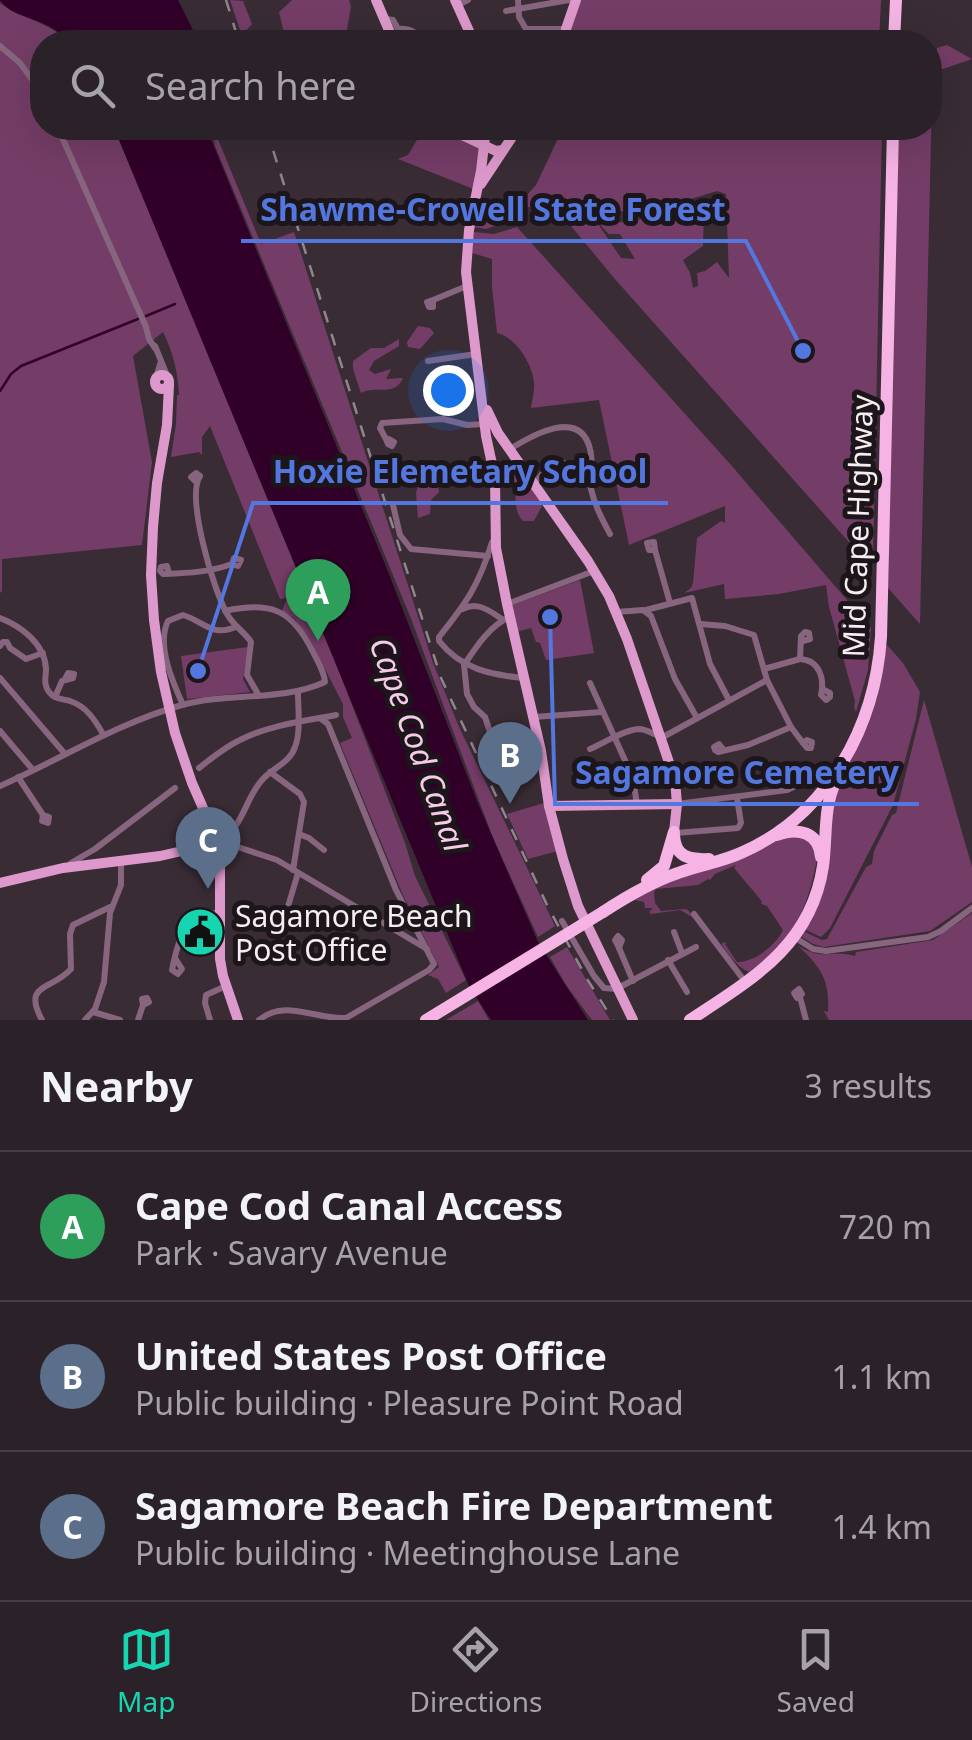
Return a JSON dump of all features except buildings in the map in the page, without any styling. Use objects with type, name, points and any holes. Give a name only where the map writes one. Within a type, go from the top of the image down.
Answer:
[{"type":"highway","points":[[892,30],[893,0]]},
{"type":"highway","name":"Mid Cape Highway","points":[[608,908],[666,878],[731,857],[786,826],[838,770],[858,734],[873,694],[880,646],[890,140]]},
{"type":"highway","name":"Mid Cape Highway","points":[[426,1020],[660,876],[738,848],[763,834],[814,791],[847,743],[868,690],[874,642],[890,140]]},
{"type":"highway","points":[[687,1020],[771,964],[811,908],[821,878],[831,791],[858,734]]},
{"type":"highway","points":[[762,842],[784,832],[802,831],[815,838],[820,847],[814,890],[793,936]]},
{"type":"highway","points":[[674,832],[676,846],[684,856],[710,859]]},
{"type":"highway","points":[[608,908],[663,868],[674,832]]},
{"type":"main road","points":[[376,0],[390,30]]},
{"type":"main road","points":[[460,2],[470,30]]},
{"type":"main road","points":[[566,29],[571,2]]},
{"type":"main road","points":[[481,140],[502,151]]},
{"type":"main road","points":[[481,140],[478,189],[468,242],[467,286],[496,481],[494,536],[507,604],[506,618],[533,717],[548,806],[576,899],[633,1020]]},
{"type":"main road","points":[[478,189],[510,140]]},
{"type":"main road","points":[[163,382],[168,402],[154,512],[151,580],[158,654],[186,765],[217,843],[221,869],[219,950],[236,1020]]},
{"type":"main road","points":[[484,399],[498,433]]},
{"type":"main road","points":[[485,424],[493,426],[510,449],[595,571],[616,612],[652,727],[661,738],[674,780],[674,832]]},
{"type":"main road","points":[[548,806],[677,804]]},
{"type":"main road","points":[[0,883],[58,869],[165,856],[217,843]]},
{"type":"street","points":[[518,0],[526,28],[566,29]]},
{"type":"street","points":[[506,11],[548,2],[571,2]]},
{"type":"street","points":[[386,20],[395,22],[398,29],[411,30]]},
{"type":"street","points":[[0,46],[30,77]]},
{"type":"street","points":[[63,140],[155,348],[163,382]]},
{"type":"street","points":[[433,300],[467,286]]},
{"type":"street","points":[[428,361],[477,354]]},
{"type":"street","points":[[387,440],[380,430],[382,423],[443,419],[468,425],[485,424]]},
{"type":"street","points":[[510,449],[553,428],[581,434],[589,444],[596,507],[610,534]]},
{"type":"street","points":[[534,484],[541,475],[564,463],[574,466],[577,478],[590,475]]},
{"type":"street","points":[[196,482],[199,520],[211,572],[225,612],[251,642],[247,675],[258,694]]},
{"type":"street","points":[[393,506],[400,535],[411,550],[488,556]]},
{"type":"street","points":[[494,536],[473,591],[439,640],[464,664],[484,672],[524,678]]},
{"type":"street","points":[[656,550],[670,603]]},
{"type":"street","points":[[169,574],[211,572],[232,564]]},
{"type":"street","points":[[507,604],[595,571]]},
{"type":"street","points":[[473,591],[478,605]]},
{"type":"street","points":[[616,612],[646,610],[692,598],[714,673],[730,700]]},
{"type":"street","points":[[463,609],[478,605],[506,618],[476,646],[464,664],[467,694],[485,717],[507,778]]},
{"type":"street","points":[[2,782],[103,734],[183,704],[298,692],[326,680],[302,632],[287,617],[258,606],[225,612]]},
{"type":"street","points":[[646,610],[655,622],[676,679],[697,718]]},
{"type":"street","points":[[183,704],[170,678],[163,634],[168,622],[183,615],[216,631],[236,627]]},
{"type":"street","points":[[0,618],[22,630],[43,654],[45,685],[55,697],[76,703],[103,734]]},
{"type":"street","points":[[700,624],[725,626],[754,635],[766,680],[803,743]]},
{"type":"street","points":[[800,659],[802,641]]},
{"type":"street","points":[[0,646],[7,642],[26,659],[43,654]]},
{"type":"street","points":[[764,669],[810,660],[816,665],[822,689]]},
{"type":"street","points":[[0,678],[65,754]]},
{"type":"street","points":[[55,697],[65,678]]},
{"type":"street","points":[[661,738],[766,680]]},
{"type":"street","points":[[590,684],[636,784],[637,806]]},
{"type":"street","points":[[217,843],[240,822],[258,785],[293,753],[298,692]]},
{"type":"street","points":[[533,717],[602,712]]},
{"type":"street","points":[[199,768],[244,738],[336,715]]},
{"type":"street","points":[[258,1020],[282,1009],[294,1016],[334,1020],[352,1016],[432,968],[434,962],[394,884],[328,724],[320,718]]},
{"type":"street","points":[[723,749],[748,745],[791,726]]},
{"type":"street","points":[[590,749],[634,730],[652,727]]},
{"type":"street","points":[[2,736],[33,770]]},
{"type":"street","points":[[606,775],[628,765]]},
{"type":"street","points":[[270,772],[302,798],[304,805],[286,913]]},
{"type":"street","points":[[18,777],[43,815]]},
{"type":"street","points":[[677,804],[788,790],[810,783]]},
{"type":"street","points":[[58,869],[89,853],[175,788]]},
{"type":"street","points":[[674,832],[738,828],[741,824],[737,798]]},
{"type":"street","points":[[299,834],[324,850]]},
{"type":"street","points":[[229,835],[238,847],[273,858],[428,950]]},
{"type":"street","points":[[85,1020],[93,1012],[106,976],[111,907],[121,885],[120,862]]},
{"type":"street","points":[[42,1020],[34,998],[38,991],[71,969],[72,925],[111,907]]},
{"type":"street","points":[[793,936],[822,951],[917,940],[941,931],[972,908]]},
{"type":"street","points":[[175,958],[180,938],[196,915],[220,914]]},
{"type":"street","points":[[694,914],[746,980]]},
{"type":"street","points":[[562,920],[604,988],[616,989],[634,981],[696,947]]},
{"type":"street","points":[[674,932],[682,953]]},
{"type":"street","points":[[406,939],[420,935]]},
{"type":"street","points":[[620,948],[634,981]]},
{"type":"street","points":[[668,960],[687,992]]},
{"type":"street","points":[[210,1020],[206,996],[227,990]]},
{"type":"street","points":[[800,998],[806,1020]]},
{"type":"street","points":[[138,1020],[143,1005]]},
{"type":"street","points":[[93,1012],[120,1020]]},
{"type":"shaded area","points":[[230,0],[243,1],[252,24],[240,30]]},
{"type":"shaded area","points":[[292,0],[349,0],[351,6],[347,30],[283,30],[279,12]]},
{"type":"shaded area","points":[[578,0],[881,0],[880,30],[570,30]]},
{"type":"shaded area","points":[[0,3],[53,30],[30,30],[30,140],[119,140],[335,661],[415,876],[466,980],[446,993],[438,979],[428,975],[439,967],[402,893],[340,743],[352,738],[343,717],[343,704],[309,638],[294,618],[282,611],[287,598],[280,599],[210,426],[202,437],[202,455],[199,452],[171,457],[179,395],[174,362],[163,332],[133,356],[152,462],[142,545],[2,559],[0,593]]},
{"type":"shaded area","points":[[947,45],[972,59],[942,69],[942,46]]},
{"type":"shaded area","points":[[214,140],[218,140],[261,244],[294,232],[433,663],[459,727],[555,926],[538,937],[493,838],[410,616]]},
{"type":"shaded area","points":[[417,140],[465,140],[480,150],[476,190],[398,159],[408,155]]},
{"type":"shaded area","points":[[557,140],[882,140],[873,557],[864,559],[562,215],[596,221],[621,258],[635,259],[620,234],[609,234],[601,222],[704,209],[703,246],[683,260],[693,288],[698,286],[697,273],[717,262],[729,278],[726,194],[717,191],[678,203],[659,202],[615,213],[531,208],[520,203],[536,185]]},
{"type":"shaded area","points":[[896,140],[931,140],[920,624],[888,588]]},
{"type":"shaded area","points":[[482,198],[493,205],[504,223],[486,229],[474,227],[477,200]]},
{"type":"shaded area","points":[[517,227],[871,628],[868,670],[856,712],[826,585],[725,599],[724,584],[684,593],[693,583],[697,538],[721,521],[725,523],[725,506],[629,545],[599,400],[531,408],[534,386],[530,368],[517,346],[497,333],[492,259],[472,253],[474,232],[494,234]]},
{"type":"shaded area","points":[[418,326],[434,333],[420,349],[408,347],[407,342]]},
{"type":"shaded area","points":[[399,339],[399,346],[374,361],[369,370],[375,374],[391,369],[386,379],[403,379],[394,388],[361,393],[353,361],[371,348],[384,348]]},
{"type":"shaded area","points":[[441,464],[439,492],[431,500],[430,514],[418,518],[418,486]]},
{"type":"shaded area","points":[[517,467],[540,500],[542,506],[534,521],[523,521],[519,515],[508,471]]},
{"type":"shaded area","points":[[580,580],[594,653],[546,660],[531,628],[516,632],[510,606]]},
{"type":"shaded area","points":[[887,645],[920,692],[893,805],[830,928],[821,937],[805,932],[827,939],[866,867],[872,864],[874,851],[896,813],[924,700],[972,867],[972,902],[930,931],[824,947],[802,937],[834,796],[869,723]]},
{"type":"shaded area","points":[[248,647],[243,679],[250,692],[187,699],[181,656]]},
{"type":"shaded area","points":[[511,734],[520,780],[506,772],[495,740]]},
{"type":"shaded area","points":[[544,803],[558,851],[528,859],[507,814]]},
{"type":"shaded area","points":[[803,834],[818,853],[804,906],[789,934],[749,972],[734,961],[722,943],[726,942],[737,962],[744,962],[764,952],[783,930],[734,868],[736,865],[698,885],[654,892],[661,911],[684,909],[688,910],[737,976],[692,917],[680,910],[651,914],[653,908],[630,899],[714,860]]},
{"type":"shaded area","points":[[972,913],[972,1020],[829,1020],[824,1011],[828,1012],[828,1001],[822,974],[797,945],[814,953],[855,956],[856,952],[933,940]]},
{"type":"shaded area","points":[[567,947],[610,1020],[592,1020],[566,985],[550,957]]},
{"type":"shaded area","points":[[478,1001],[489,1020],[446,1020]]},
{"type":"water","points":[[0,0],[178,0],[193,30],[54,30]]},
{"type":"water","name":"Cape Cod Canal","points":[[119,140],[211,140],[389,574],[477,801],[538,942],[588,1020],[491,1020],[469,986]]},
{"type":"waterway","points":[[146,316],[175,304]]},
{"type":"waterway","points":[[0,391],[21,366],[138,319]]},
{"type":"railway","points":[[226,0],[235,30]]},
{"type":"railway","points":[[270,140],[441,678],[547,905],[613,1020]]},
{"type":"place","name":"Shawme-Crowell State Forest","points":[[803,351]]},
{"type":"place","name":"Sagamore Cemetery","points":[[550,617]]},
{"type":"place","name":"Cape Cod Canal Access","points":[[318,641]]},
{"type":"place","name":"Hoxie Elemetary School","points":[[198,671]]},
{"type":"place","name":"United States Post Office","points":[[510,804]]},
{"type":"place","name":"Sagamore Beach Fire Department","points":[[208,889]]},
{"type":"place","name":"Sagamore Beach Post Office","points":[[200,932]]}]
